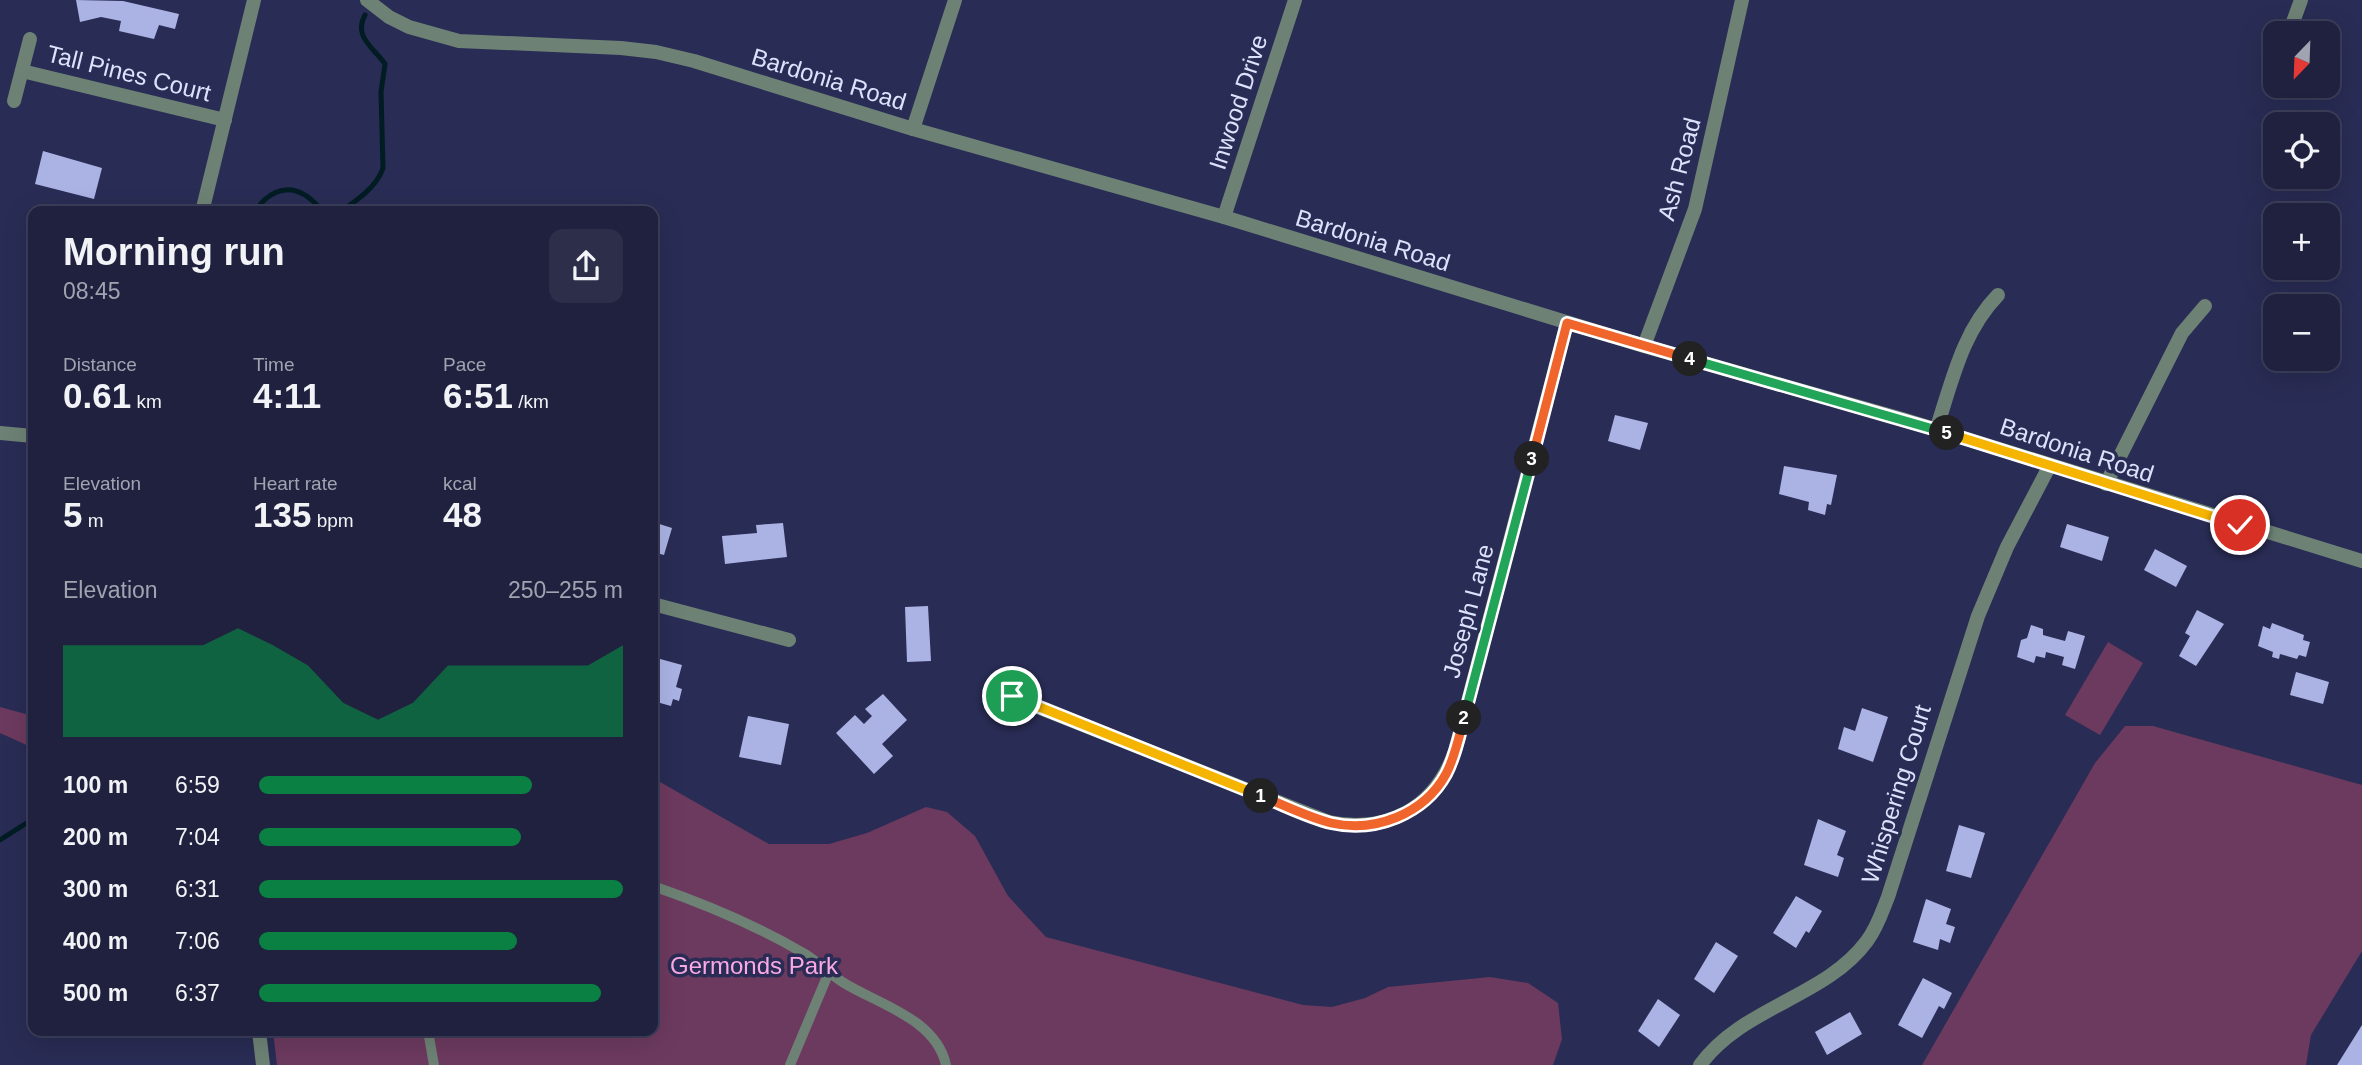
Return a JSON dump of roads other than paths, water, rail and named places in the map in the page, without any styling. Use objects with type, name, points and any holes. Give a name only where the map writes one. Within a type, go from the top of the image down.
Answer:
[{"type":"street","points":[[204,206],[254,0]]},
{"type":"street","name":"Bardonia Road","points":[[367,0],[398,22],[439,37],[472,43],[621,48],[656,52],[719,68],[913,129],[1224,217],[1567,323],[1936,430],[2362,561]]},
{"type":"street","points":[[913,129],[955,0]]},
{"type":"street","name":"Inwood Drive","points":[[1224,217],[1295,0]]},
{"type":"street","name":"Ash Road","points":[[1644,346],[1695,209],[1742,0]]},
{"type":"street","points":[[2293,21],[2301,0]]},
{"type":"street","name":"Tall Pines Court","points":[[14,101],[30,39]]},
{"type":"street","name":"Tall Pines Court","points":[[22,71],[225,120]]},
{"type":"street","points":[[1936,430],[1967,338],[1986,307],[1998,295]]},
{"type":"street","points":[[2106,484],[2182,333],[2205,306]]},
{"type":"street","name":"Joseph Lane","points":[[1012,696],[1329,822],[1350,826],[1378,824],[1418,806],[1438,786],[1455,751],[1567,323]]},
{"type":"street","points":[[0,433],[28,436]]},
{"type":"street","name":"Whispering Court","points":[[1700,1065],[1726,1035],[1836,971],[1854,957],[1869,939],[1888,897],[1978,616],[2007,547],[2050,465]]},
{"type":"street","points":[[658,605],[789,640]]},
{"type":"street","points":[[260,1036],[263,1065]]},
{"type":"lane","points":[[658,888],[757,928],[804,954],[844,983],[924,1029],[938,1043],[946,1065]]},
{"type":"lane","points":[[790,1065],[829,972]]},
{"type":"lane","points":[[428,1036],[434,1065]]},
{"type":"waterway","points":[[348,206],[371,187],[383,168],[381,92],[385,64],[363,36],[362,23],[365,15]]},
{"type":"waterway","points":[[260,206],[264,200],[282,190],[296,191],[318,206]]},
{"type":"waterway","points":[[0,840],[28,822]]},
{"type":"park label","name":"Germonds Park","points":[[754,965]]}]
